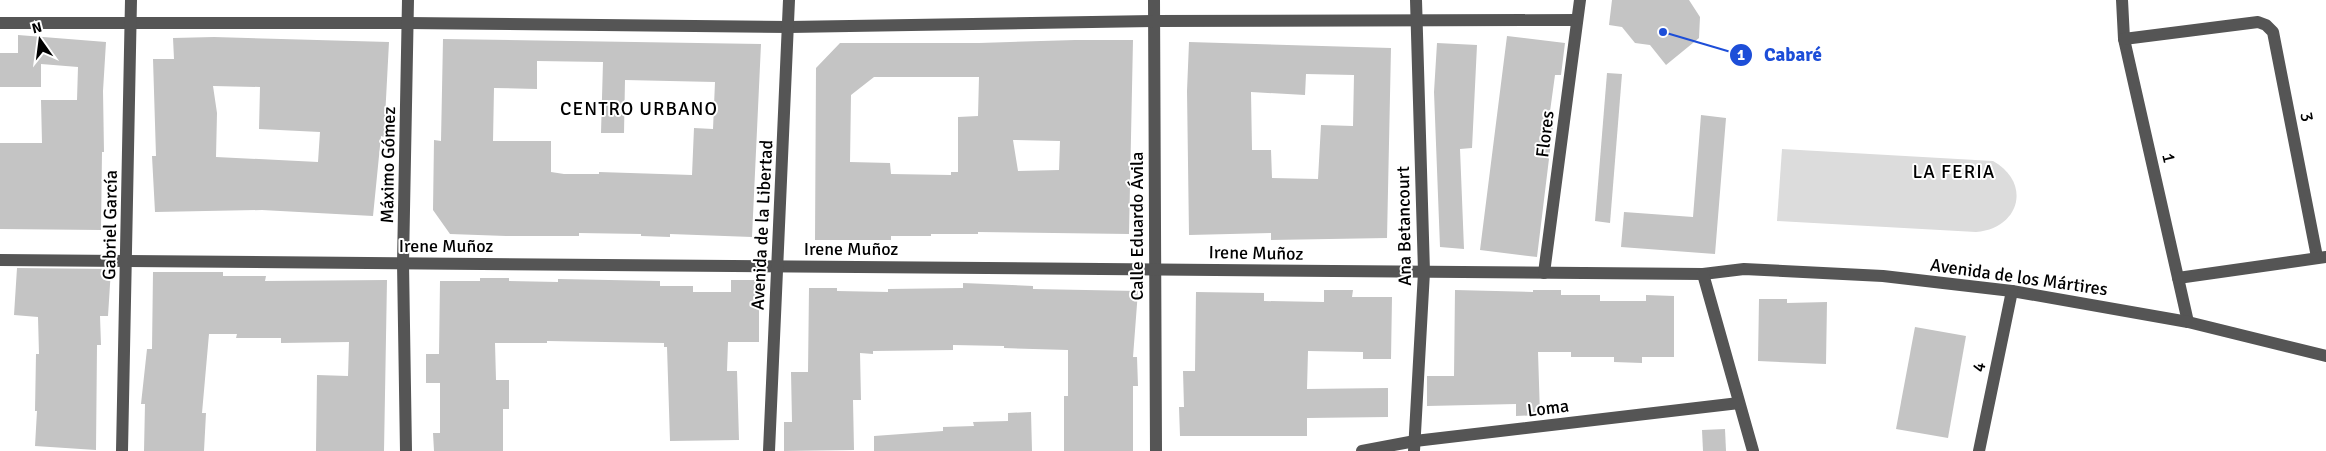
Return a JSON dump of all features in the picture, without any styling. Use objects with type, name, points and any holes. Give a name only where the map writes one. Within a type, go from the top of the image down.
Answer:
[{"type":"street","name":"Gabriel García","points":[[122,451],[131,0]]},
{"type":"street","name":"Máximo Gómez","points":[[406,451],[403,263],[408,0]]},
{"type":"street","name":"Avenida de la Libertad","points":[[769,451],[789,0]]},
{"type":"street","name":"Calle Eduardo Ávila","points":[[1154,0],[1156,451]]},
{"type":"street","name":"Ana Betancourt","points":[[1414,446],[1424,272],[1416,0]]},
{"type":"street","name":"Flores","points":[[1544,273],[1580,0]]},
{"type":"street","name":"1","points":[[2122,0],[2124,39],[2188,322]]},
{"type":"street","points":[[0,23],[408,22],[789,27],[1154,21],[1577,20]]},
{"type":"street","name":"3","points":[[2124,39],[2258,22],[2266,25],[2273,32],[2321,257]]},
{"type":"street","points":[[2178,278],[2321,257]]},
{"type":"street","name":"Irene Muñoz","points":[[0,260],[1702,274]]},
{"type":"street","name":"Avenida de los Mártires","points":[[1702,274],[1744,270],[1883,276],[2012,291],[2188,322],[2326,356]]},
{"type":"street","points":[[1702,274],[1753,451]]},
{"type":"street","name":"4","points":[[1979,451],[2012,291]]},
{"type":"street","name":"Loma","points":[[1362,451],[1414,446],[1739,403]]},
{"type":"shaded area","points":[[1782,149],[1993,161],[2005,170],[2013,181],[2016,203],[2011,214],[2003,222],[1991,229],[1976,232],[1777,221]]},
{"type":"building","points":[[1612,0],[1689,0],[1700,17],[1699,38],[1666,65],[1650,45],[1635,43],[1622,27],[1609,25]]},
{"type":"building","points":[[18,35],[106,42],[103,91],[104,152],[102,152],[101,230],[0,229],[0,143],[42,143],[41,100],[77,100],[78,67],[41,64],[41,87],[0,87],[0,53],[18,53]]},
{"type":"building","points":[[1507,36],[1565,43],[1561,75],[1555,75],[1548,126],[1553,126],[1537,257],[1480,250]]},
{"type":"building","points":[[214,37],[389,42],[384,137],[381,136],[373,216],[262,210],[155,212],[152,156],[156,156],[153,59],[174,59],[173,38]],"holes":[[[213,86],[260,87],[259,129],[320,132],[318,162],[216,157],[217,113]]]},
{"type":"building","points":[[443,39],[761,44],[752,237],[670,234],[670,237],[641,236],[641,234],[579,233],[579,236],[450,234],[433,210],[434,140],[441,141]],"holes":[[[537,61],[603,62],[601,133],[624,133],[625,80],[715,82],[713,129],[694,128],[692,175],[599,172],[599,174],[564,174],[551,172],[551,141],[493,141],[494,88],[537,89]]]},
{"type":"building","points":[[1133,40],[1129,234],[978,232],[978,234],[891,236],[891,240],[815,240],[816,68],[840,43]],"holes":[[[874,77],[979,77],[978,116],[958,117],[958,172],[951,172],[951,175],[891,174],[890,163],[850,162],[851,95]],[[1013,140],[1060,141],[1059,170],[1018,171]]]},
{"type":"building","points":[[1189,42],[1391,48],[1387,238],[1271,240],[1271,233],[1189,235],[1187,91]],"holes":[[[1306,74],[1354,75],[1353,126],[1321,125],[1318,179],[1272,178],[1271,150],[1252,150],[1251,92],[1305,95]]]},
{"type":"building","points":[[1437,43],[1477,45],[1472,148],[1460,149],[1464,249],[1440,247],[1434,92]]},
{"type":"building","points":[[1607,73],[1622,74],[1610,223],[1595,221]]},
{"type":"building","points":[[1701,115],[1726,118],[1715,254],[1621,247],[1624,212],[1693,217]]},
{"type":"building","points":[[17,268],[111,269],[108,316],[100,316],[101,345],[97,345],[96,450],[35,446],[37,411],[35,411],[36,354],[39,354],[38,317],[14,315]]},
{"type":"building","points":[[153,272],[223,272],[223,276],[266,276],[265,281],[387,280],[384,451],[316,451],[317,375],[348,376],[349,342],[281,343],[281,338],[236,338],[237,334],[209,334],[202,413],[206,413],[204,451],[144,451],[145,404],[141,404],[147,349],[152,349]]},
{"type":"building","points":[[480,278],[509,278],[509,281],[558,282],[558,279],[660,281],[660,286],[693,286],[693,292],[731,292],[731,280],[759,280],[759,342],[728,342],[727,371],[737,371],[739,440],[670,441],[667,347],[664,347],[664,343],[547,341],[547,343],[495,343],[496,380],[509,380],[509,409],[503,409],[503,451],[434,451],[433,433],[440,433],[440,383],[426,383],[426,354],[439,354],[440,281],[480,281]]},
{"type":"building","points":[[963,283],[1033,286],[1033,289],[1138,291],[1133,357],[1137,357],[1138,386],[1133,386],[1133,451],[1064,451],[1064,396],[1068,396],[1068,350],[953,345],[953,350],[873,351],[873,354],[860,353],[861,400],[853,400],[854,450],[784,451],[784,422],[792,422],[791,372],[808,372],[809,288],[837,288],[837,291],[888,292],[888,289],[963,288]]},
{"type":"building","points":[[1324,290],[1353,290],[1352,297],[1392,297],[1391,359],[1363,359],[1363,352],[1308,351],[1307,389],[1388,388],[1388,417],[1307,418],[1307,436],[1180,436],[1179,407],[1184,407],[1183,371],[1195,371],[1196,292],[1264,293],[1264,301],[1324,302]]},
{"type":"building","points":[[1455,290],[1533,292],[1533,290],[1561,290],[1561,295],[1600,295],[1600,301],[1646,301],[1646,295],[1674,296],[1674,357],[1642,357],[1642,363],[1614,362],[1614,357],[1571,357],[1571,352],[1538,352],[1540,415],[1516,416],[1516,404],[1427,406],[1427,376],[1454,376]]},
{"type":"building","points":[[1759,299],[1787,299],[1787,303],[1827,302],[1826,364],[1758,361]]},
{"type":"building","points":[[1915,327],[1966,336],[1948,438],[1896,429]]},
{"type":"building","points":[[1031,412],[1032,451],[874,451],[874,436],[943,431],[943,427],[974,426],[973,422],[1008,421],[1008,413]]},
{"type":"building","points":[[1725,429],[1726,451],[1703,451],[1702,430]]},
{"type":"place","name":"Cabaré","points":[[1663,32]]},
{"type":"district","name":"CENTRO URBANO","points":[[639,108]]},
{"type":"district","name":"LA FERIA","points":[[1954,171]]}]
